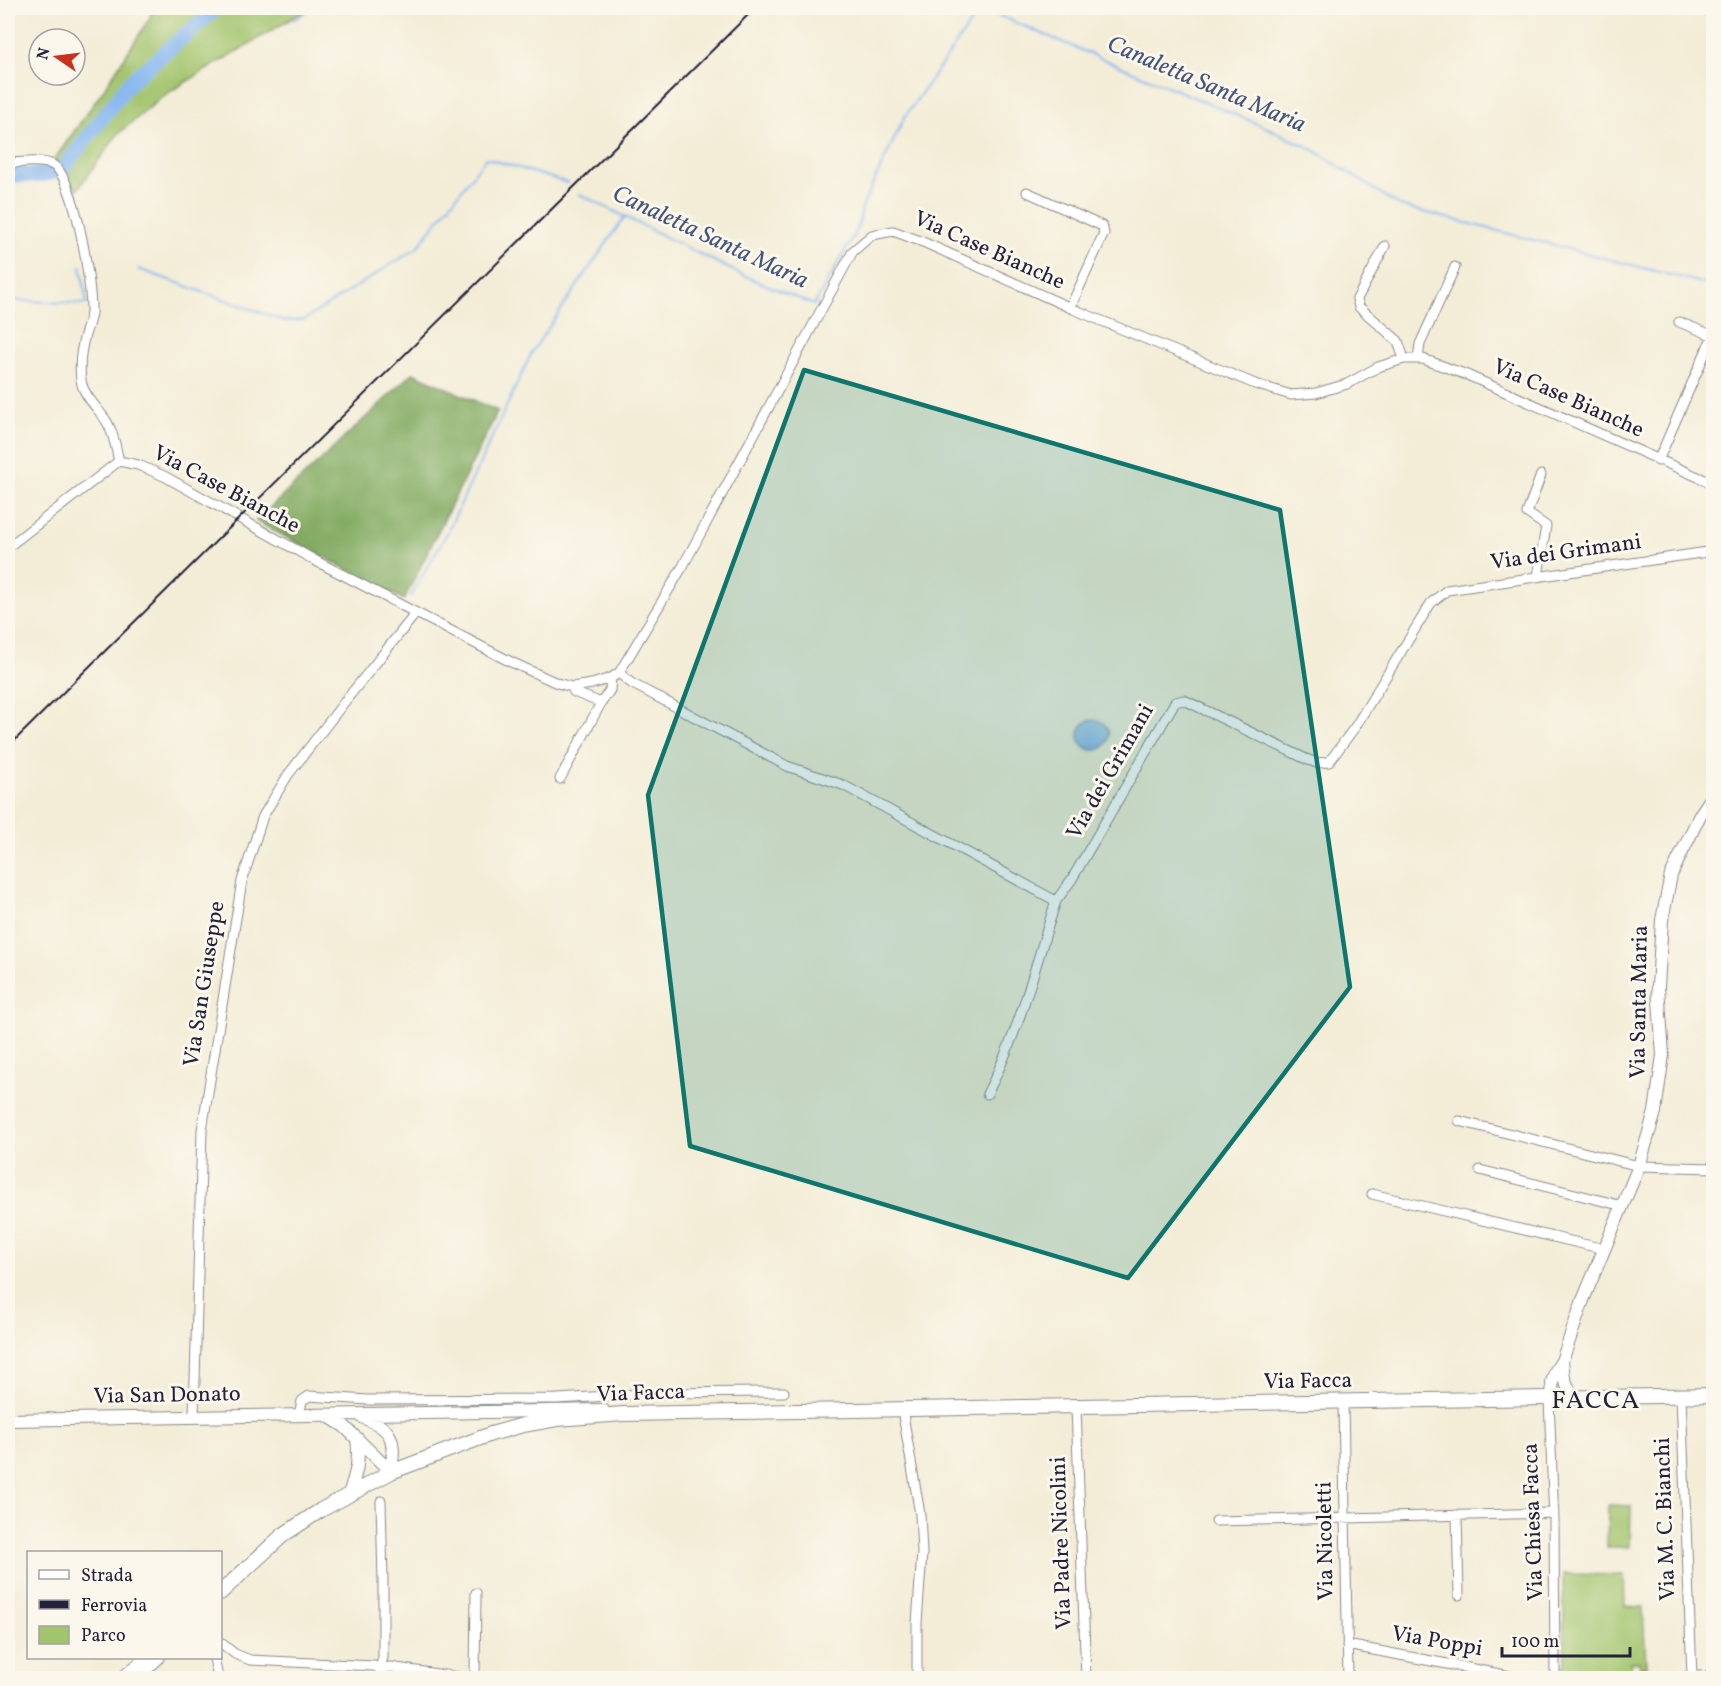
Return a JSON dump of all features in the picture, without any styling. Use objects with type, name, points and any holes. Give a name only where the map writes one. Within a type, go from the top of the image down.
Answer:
[{"type":"main road","name":"Via Facca","points":[[222,1591],[283,1535],[348,1494],[391,1472],[491,1434],[557,1419],[624,1414],[1551,1400],[1713,1395]]},
{"type":"main road","points":[[124,1678],[147,1659]]},
{"type":"street","name":"Via Case Bianche","points":[[8,163],[44,163],[56,168],[72,196],[90,291],[91,316],[84,338],[80,363],[81,382],[93,404],[108,423],[119,461],[138,465],[164,477],[416,613],[511,662],[557,683],[572,687],[574,692],[601,703]]},
{"type":"street","points":[[1027,192],[1102,226],[1104,233],[1070,308]]},
{"type":"street","name":"Via Case Bianche","points":[[560,779],[610,690],[615,676],[683,566],[853,251],[872,235],[893,231],[1070,308],[1255,384],[1291,395],[1316,393],[1347,384],[1378,367],[1404,359],[1418,359],[1467,375],[1713,484]]},
{"type":"street","points":[[1385,246],[1357,299],[1359,307],[1398,342],[1404,359]]},
{"type":"street","points":[[1418,359],[1420,344],[1455,267]]},
{"type":"street","points":[[1658,460],[1713,336],[1679,322]]},
{"type":"street","points":[[8,547],[119,461]]},
{"type":"street","points":[[1538,576],[1546,526],[1527,513],[1541,475]]},
{"type":"street","name":"Via dei Grimani","points":[[1056,901],[1072,879],[1175,702],[1184,700],[1306,759],[1317,763],[1329,762],[1355,727],[1431,603],[1447,590],[1713,551]]},
{"type":"street","name":"Via San Giuseppe","points":[[194,1416],[202,1130],[242,881],[263,816],[288,775],[416,613]]},
{"type":"street","points":[[572,687],[615,676],[631,683],[787,766],[843,785],[1056,901],[1028,995],[1002,1065],[987,1094]]},
{"type":"street","name":"Via Santa Maria","points":[[1551,1400],[1555,1372],[1562,1361],[1604,1249],[1639,1166],[1655,1112],[1663,1055],[1658,987],[1662,920],[1671,875],[1713,794]]},
{"type":"street","points":[[1459,1120],[1639,1166],[1713,1168]]},
{"type":"street","points":[[1480,1170],[1623,1206]]},
{"type":"street","points":[[1372,1194],[1604,1249]]},
{"type":"street","points":[[1562,1361],[1564,1378],[1573,1399]]},
{"type":"street","points":[[299,1415],[302,1401],[309,1396],[391,1400],[557,1399],[659,1393],[783,1392]]},
{"type":"street","name":"Via M. C. Bianchi","points":[[1681,1396],[1692,1676]]},
{"type":"street","name":"Via Chiesa Facca","points":[[1551,1400],[1555,1678]]},
{"type":"street","name":"Via Nicoletti","points":[[1343,1402],[1348,1678]]},
{"type":"street","name":"Via Padre Nicolini","points":[[1076,1407],[1086,1678]]},
{"type":"street","points":[[902,1409],[920,1514],[922,1553],[916,1623],[917,1678]]},
{"type":"street","name":"Via San Donato","points":[[8,1420],[601,1410],[624,1414]]},
{"type":"street","name":"Via San Donato","points":[[356,1415],[378,1423],[387,1430],[394,1451],[391,1472]]},
{"type":"street","points":[[328,1416],[344,1426],[391,1472]]},
{"type":"street","points":[[348,1494],[357,1473],[360,1456],[357,1438]]},
{"type":"street","points":[[381,1501],[383,1657],[380,1669],[385,1678]]},
{"type":"street","points":[[1215,1521],[1554,1513]]},
{"type":"street","points":[[1457,1515],[1459,1595]]},
{"type":"street","points":[[222,1599],[267,1550]]},
{"type":"street","points":[[475,1678],[476,1593]]},
{"type":"street","points":[[222,1644],[235,1654],[250,1660],[364,1665],[380,1669],[390,1667],[432,1676],[464,1678]]},
{"type":"street","name":"Via Poppi","points":[[1347,1645],[1521,1678]]},
{"type":"street","points":[[133,1678],[159,1659]]},
{"type":"street","points":[[214,1659],[218,1678]]},
{"type":"street","points":[[1674,1678],[1713,1675]]},
{"type":"highlighted area","points":[[804,370],[1280,510],[1350,987],[1128,1278],[690,1146],[648,795]]},
{"type":"green space","points":[[152,8],[309,8],[166,94],[118,134],[77,190],[54,160],[150,18]]},
{"type":"green space","points":[[413,373],[498,411],[404,600],[256,521]]},
{"type":"green space","points":[[1608,1505],[1631,1506],[1630,1547],[1607,1547]]},
{"type":"green space","points":[[1563,1574],[1624,1575],[1625,1606],[1643,1607],[1646,1667],[1640,1667],[1639,1661],[1631,1662],[1631,1676],[1565,1678],[1563,1676],[1565,1663]]},
{"type":"water","points":[[1094,720],[1105,724],[1109,735],[1105,746],[1094,750],[1083,746],[1079,735],[1083,724]]},
{"type":"waterway","points":[[8,175],[38,175],[61,171],[131,81],[217,8]]},
{"type":"waterway","points":[[294,20],[311,8]]},
{"type":"waterway","name":"Canaletta Santa Maria","points":[[579,194],[740,274],[814,305],[857,230],[863,205],[904,118],[981,8],[1272,130],[1314,150],[1400,206],[1714,286]]},
{"type":"waterway","name":"Canaletta Santa Maria","points":[[138,269],[285,321],[304,320],[417,248],[486,158],[568,183]]},
{"type":"waterway","points":[[411,596],[448,531],[532,352],[625,216]]},
{"type":"waterway","name":"Canaletta Santa Maria","points":[[8,300],[87,304],[81,266]]},
{"type":"railway","points":[[8,747],[755,8]]},
{"type":"district","name":"FACCA","points":[[1596,1401]]}]
